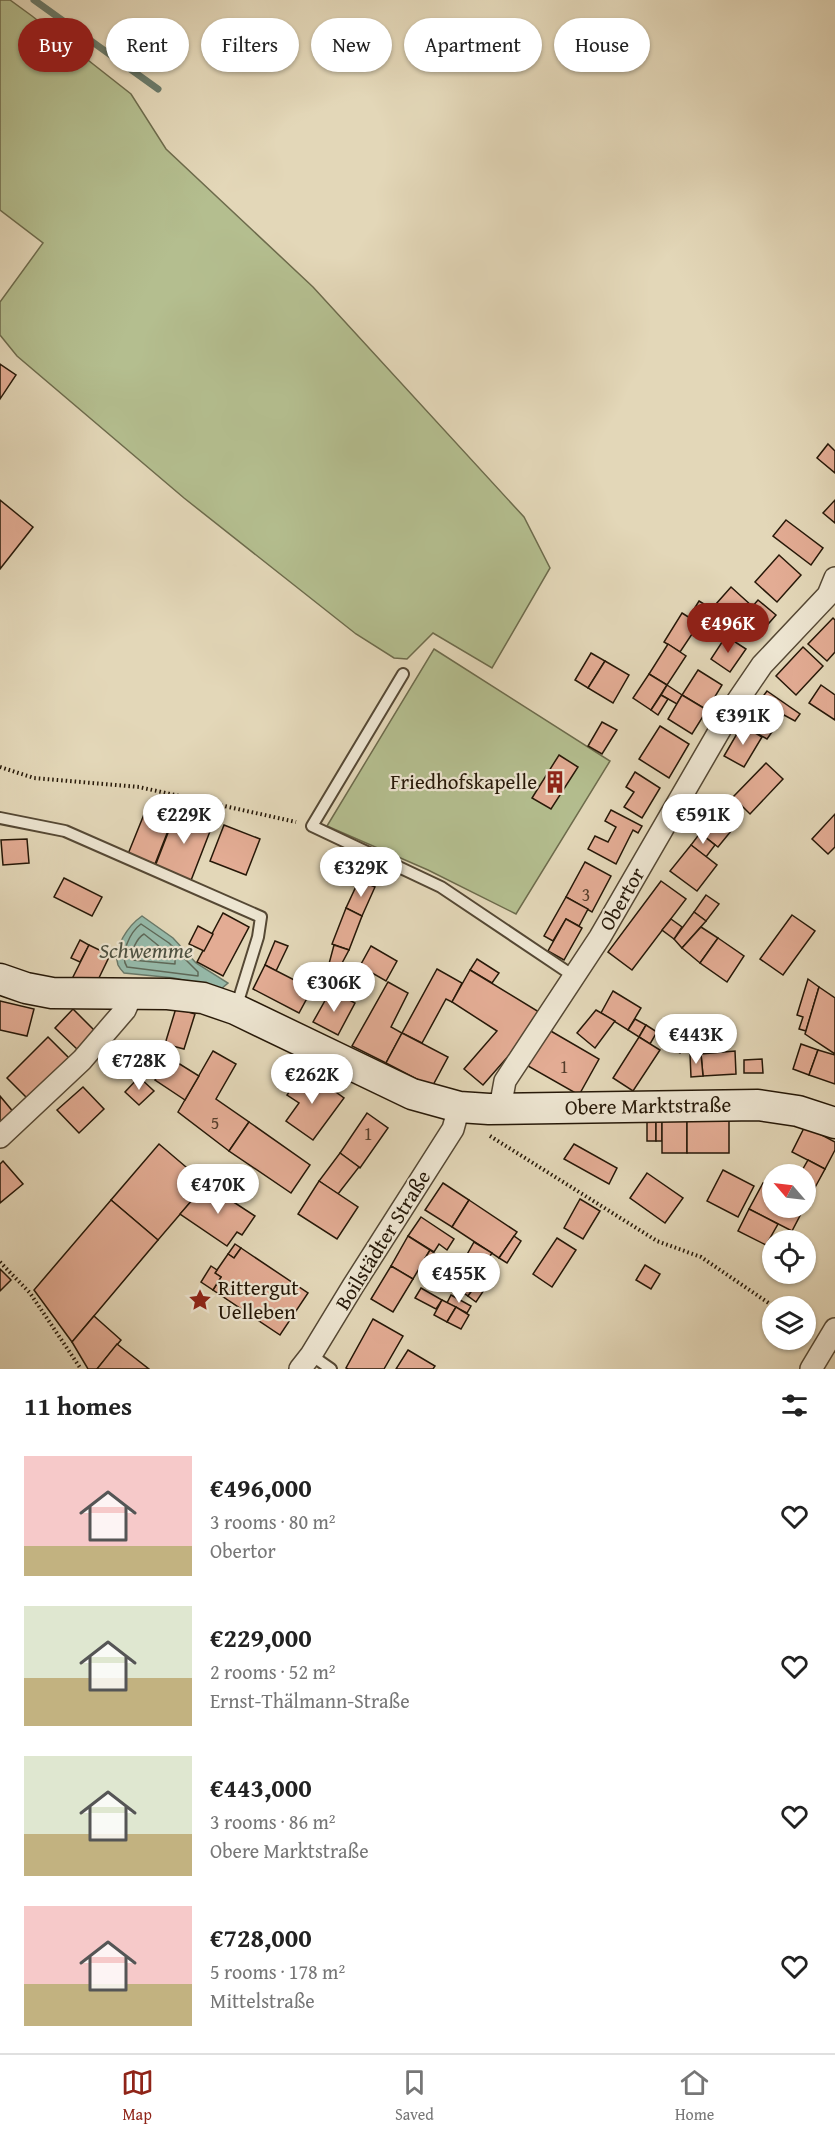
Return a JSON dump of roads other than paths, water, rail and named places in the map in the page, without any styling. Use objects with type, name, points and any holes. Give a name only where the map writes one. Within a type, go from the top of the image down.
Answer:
[{"type":"street","name":"Obertor","points":[[494,1121],[505,1082],[575,977],[732,710],[762,665],[833,592]]},
{"type":"street","name":"Obere Marktstraße","points":[[0,980],[52,993],[168,994],[203,998],[235,1010],[404,1090],[459,1107],[494,1121],[758,1105],[798,1111],[835,1123]]},
{"type":"street","points":[[0,1137],[82,1060],[125,1010],[132,994]]},
{"type":"street","name":"Boilstädter Straße","points":[[306,1362],[453,1129],[459,1107]]},
{"type":"street","points":[[811,1369],[835,1329]]},
{"type":"lane","points":[[403,674],[312,826],[441,887],[575,977]]},
{"type":"lane","points":[[0,818],[65,831],[261,917],[258,937],[235,1010]]},
{"type":"lane","points":[[306,1362],[331,1369]]},
{"type":"water","name":"Schwemme","points":[[142,916],[173,938],[196,963],[228,983],[221,989],[174,978],[124,973],[118,965],[117,951],[127,931]]},
{"type":"waterway","points":[[34,0],[158,89]]},
{"type":"place","name":"Friedhofskapelle","points":[[555,782]]},
{"type":"place","name":"Rittergut Uelleben","points":[[200,1300]]}]
